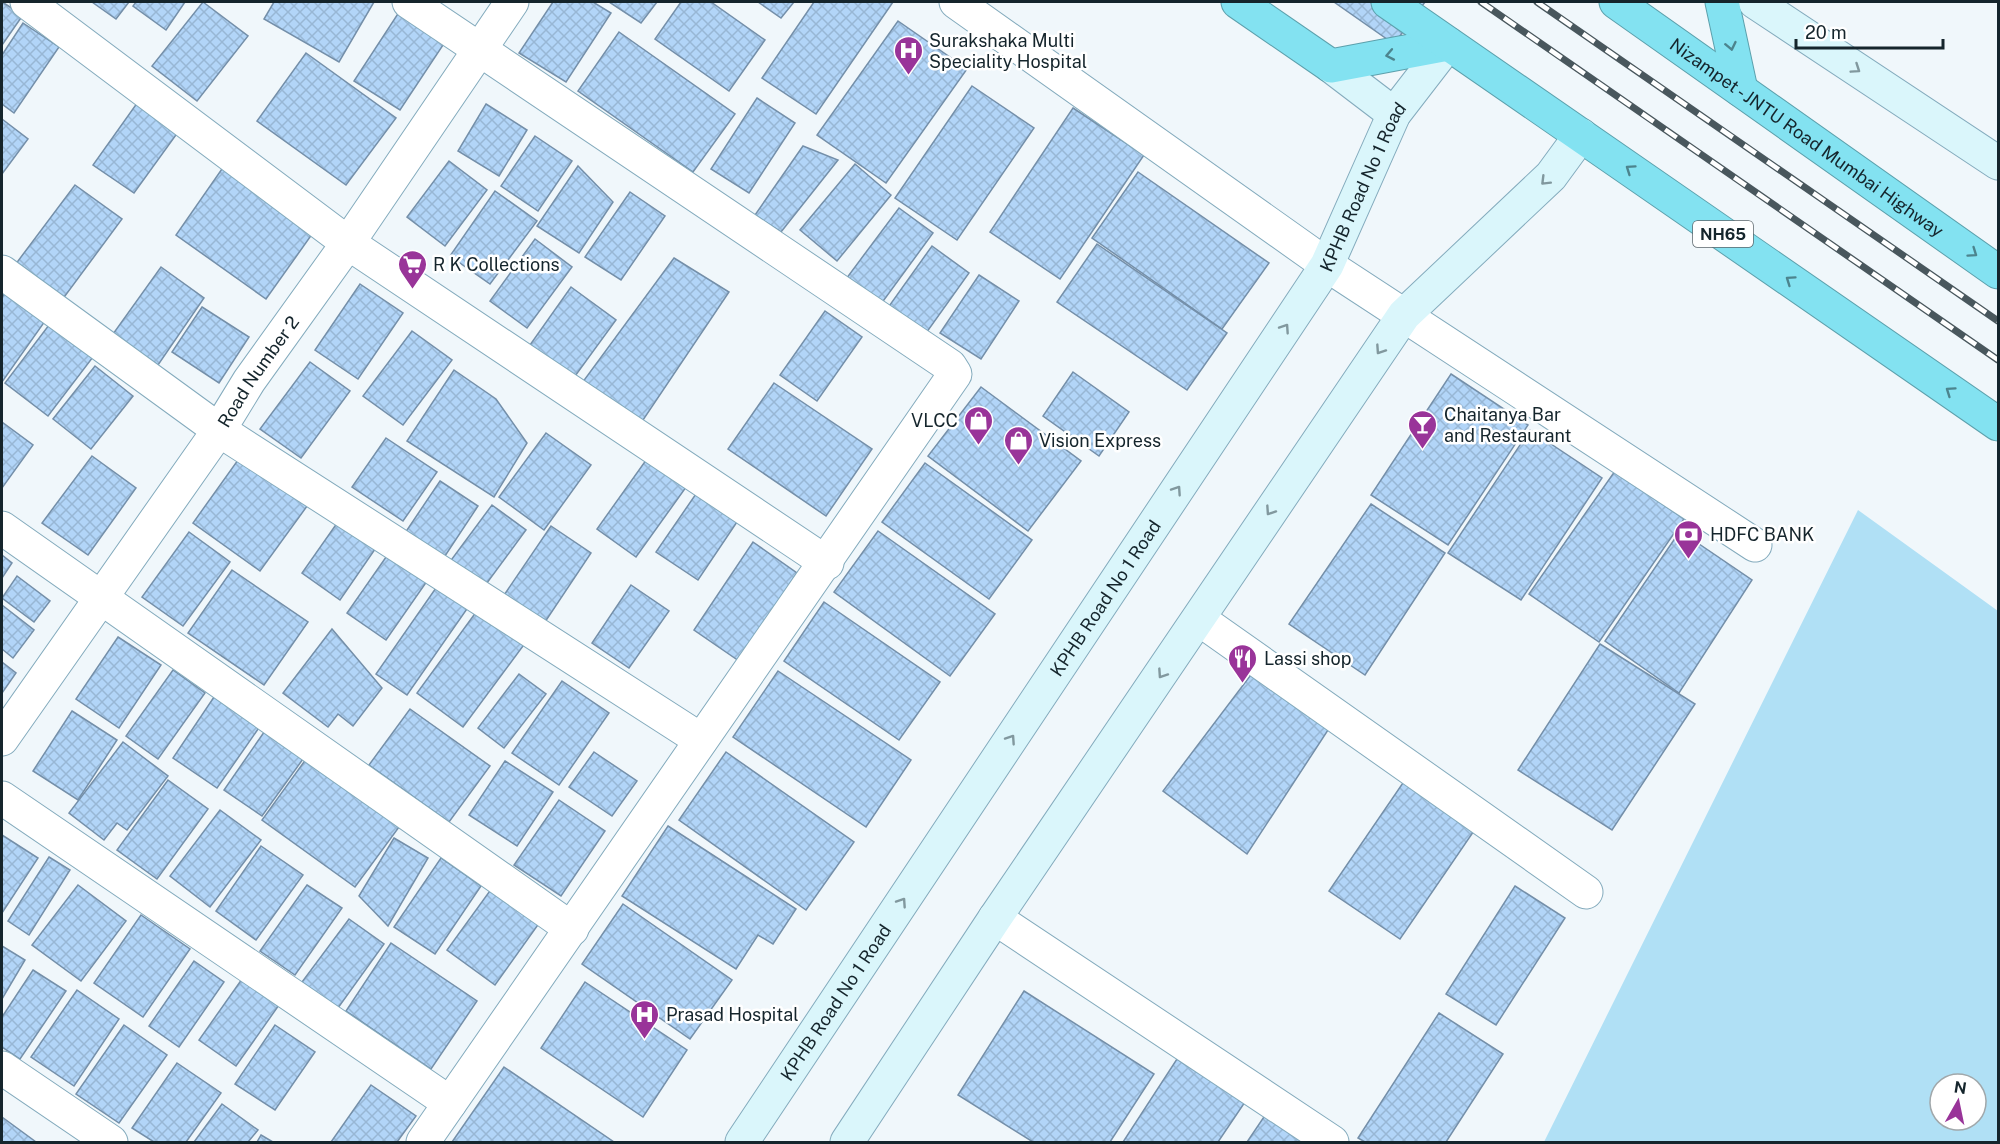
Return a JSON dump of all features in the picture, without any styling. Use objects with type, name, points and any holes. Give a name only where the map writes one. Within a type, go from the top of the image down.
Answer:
[{"type":"highway","points":[[1238,2],[1331,66],[1448,44]]},
{"type":"highway","name":"NH65","points":[[1388,2],[1998,424]]},
{"type":"highway","name":"Nizampet - JNTU Road Mumbai Highway","points":[[1616,2],[1998,272]]},
{"type":"highway","points":[[1722,2],[1741,90]]},
{"type":"main road","points":[[1755,2],[1998,163]]},
{"type":"main road","name":"KPHB Road No 1 Road","points":[[742,1143],[1327,265],[1394,114],[1448,44]]},
{"type":"main road","points":[[1331,66],[1394,114]]},
{"type":"main road","points":[[847,1143],[995,918],[1404,315],[1551,176],[1581,135]]},
{"type":"street","points":[[27,2],[348,243],[827,563]]},
{"type":"street","points":[[409,2],[950,366],[955,374],[952,383],[701,740],[423,1143]]},
{"type":"street","name":"Road Number 2","points":[[2,739],[99,597],[219,430],[249,381],[348,243],[513,2]]},
{"type":"street","points":[[956,2],[1327,265],[1755,544]]},
{"type":"street","points":[[2,272],[219,430],[701,740]]},
{"type":"street","points":[[2,528],[572,929]]},
{"type":"street","points":[[1199,619],[1586,892]]},
{"type":"street","points":[[2,798],[450,1104]]},
{"type":"street","points":[[995,918],[1332,1143]]},
{"type":"street","points":[[2,1068],[111,1143]]},
{"type":"shaded area","points":[[1858,510],[1998,611],[1998,1142],[1544,1142]]},
{"type":"building","points":[[2,2],[23,15],[2,45]]},
{"type":"building","points":[[92,2],[129,2],[116,19]]},
{"type":"building","points":[[136,2],[185,2],[166,30],[133,6]]},
{"type":"building","points":[[203,2],[248,36],[197,101],[152,66]]},
{"type":"building","points":[[274,2],[374,2],[339,62],[264,19]]},
{"type":"building","points":[[553,2],[593,2],[611,13],[566,82],[519,53]]},
{"type":"building","points":[[609,2],[657,2],[641,23]]},
{"type":"building","points":[[681,2],[711,2],[765,40],[729,91],[655,39]]},
{"type":"building","points":[[758,2],[794,2],[781,18]]},
{"type":"building","points":[[814,2],[893,2],[816,114],[762,78]]},
{"type":"building","points":[[1334,2],[1425,2],[1394,44]]},
{"type":"building","points":[[403,6],[449,36],[400,110],[354,81]]},
{"type":"building","points":[[898,21],[967,69],[886,183],[817,135]]},
{"type":"building","points":[[23,23],[59,47],[14,113],[2,104],[2,55]]},
{"type":"building","points":[[619,32],[735,114],[693,172],[578,91]]},
{"type":"building","points":[[306,53],[396,118],[346,185],[257,121]]},
{"type":"building","points":[[972,86],[1034,128],[957,240],[895,198]]},
{"type":"building","points":[[757,98],[795,123],[749,193],[711,169]]},
{"type":"building","points":[[140,99],[181,128],[134,193],[93,165]]},
{"type":"building","points":[[486,104],[527,130],[499,176],[458,151]]},
{"type":"building","points":[[1073,108],[1144,155],[1060,279],[990,232]]},
{"type":"building","points":[[2,119],[28,139],[2,174]]},
{"type":"building","points":[[535,136],[572,161],[538,211],[501,186]]},
{"type":"building","points":[[803,146],[838,160],[781,232],[755,215]]},
{"type":"building","points":[[449,161],[487,190],[445,246],[407,217]]},
{"type":"building","points":[[855,164],[891,195],[837,261],[800,230]]},
{"type":"building","points":[[224,166],[315,230],[266,299],[176,235]]},
{"type":"building","points":[[578,166],[613,202],[579,253],[537,226]]},
{"type":"building","points":[[1138,172],[1269,263],[1222,329],[1092,238]]},
{"type":"building","points":[[75,185],[122,219],[62,300],[15,265]]},
{"type":"building","points":[[495,191],[537,221],[490,284],[450,256]]},
{"type":"building","points":[[630,192],[665,216],[621,280],[585,257]]},
{"type":"building","points":[[899,208],[933,233],[881,304],[846,279]]},
{"type":"building","points":[[535,239],[572,267],[527,328],[490,301]]},
{"type":"building","points":[[1097,244],[1227,333],[1187,390],[1057,302]]},
{"type":"building","points":[[932,246],[969,273],[924,336],[887,309]]},
{"type":"building","points":[[674,258],[729,292],[639,426],[582,383]]},
{"type":"building","points":[[161,267],[204,298],[158,365],[113,334]]},
{"type":"building","points":[[979,275],[1019,301],[981,359],[940,333]]},
{"type":"building","points":[[360,284],[403,313],[358,379],[315,350]]},
{"type":"building","points":[[10,286],[50,314],[2,382],[2,297]]},
{"type":"building","points":[[571,287],[616,320],[570,383],[525,352]]},
{"type":"building","points":[[202,307],[249,337],[219,383],[172,352]]},
{"type":"building","points":[[825,311],[862,337],[817,401],[780,375]]},
{"type":"building","points":[[49,325],[93,357],[48,416],[5,383]]},
{"type":"building","points":[[412,331],[452,360],[403,425],[363,396]]},
{"type":"building","points":[[310,362],[350,391],[301,458],[260,429]]},
{"type":"building","points":[[95,366],[133,396],[91,449],[53,419]]},
{"type":"building","points":[[454,370],[496,399],[527,443],[494,497],[407,441]]},
{"type":"building","points":[[1073,372],[1129,412],[1099,456],[1043,416]]},
{"type":"building","points":[[1451,374],[1528,425],[1448,545],[1371,495]]},
{"type":"building","points":[[774,383],[872,449],[826,516],[728,449]]},
{"type":"building","points":[[981,387],[1081,461],[1028,531],[928,456]]},
{"type":"building","points":[[2,422],[33,445],[2,488]]},
{"type":"building","points":[[1530,430],[1602,478],[1521,600],[1448,553]]},
{"type":"building","points":[[546,433],[591,465],[544,530],[499,497]]},
{"type":"building","points":[[386,438],[437,472],[403,521],[352,487]]},
{"type":"building","points":[[243,453],[310,502],[260,571],[193,523]]},
{"type":"building","points":[[92,456],[136,488],[88,555],[42,523]]},
{"type":"building","points":[[649,456],[689,483],[636,557],[597,529]]},
{"type":"building","points":[[925,463],[1032,540],[989,599],[882,522]]},
{"type":"building","points":[[1615,471],[1684,519],[1599,642],[1529,594]]},
{"type":"building","points":[[440,481],[478,506],[443,559],[405,533]]},
{"type":"building","points":[[698,491],[739,519],[698,580],[656,552]]},
{"type":"building","points":[[1371,504],[1445,553],[1365,675],[1289,624]]},
{"type":"building","points":[[492,505],[526,530],[481,591],[446,567]]},
{"type":"building","points":[[342,516],[380,542],[340,600],[302,573]]},
{"type":"building","points":[[551,526],[591,553],[541,628],[500,601]]},
{"type":"building","points":[[878,531],[995,614],[950,676],[834,592]]},
{"type":"building","points":[[1680,531],[1752,580],[1679,693],[1605,641]]},
{"type":"building","points":[[189,532],[230,562],[183,626],[142,597]]},
{"type":"building","points":[[753,542],[797,573],[739,661],[694,630]]},
{"type":"building","points":[[393,547],[432,574],[386,640],[347,613]]},
{"type":"building","points":[[2,555],[12,563],[2,578]]},
{"type":"building","points":[[232,570],[308,622],[264,685],[188,633]]},
{"type":"building","points":[[17,576],[50,601],[34,622],[2,598]]},
{"type":"building","points":[[438,585],[469,606],[407,695],[376,674]]},
{"type":"building","points":[[631,585],[669,611],[629,668],[592,643]]},
{"type":"building","points":[[824,602],[940,682],[899,740],[784,661]]},
{"type":"building","points":[[2,605],[34,630],[13,658],[2,649]]},
{"type":"building","points":[[479,608],[526,642],[463,727],[417,693]]},
{"type":"building","points":[[332,629],[382,688],[353,726],[338,714],[328,727],[283,693]]},
{"type":"building","points":[[118,637],[161,665],[119,728],[76,699]]},
{"type":"building","points":[[1600,644],[1695,704],[1612,830],[1518,770]]},
{"type":"building","points":[[2,662],[16,673],[2,693]]},
{"type":"building","points":[[173,670],[205,693],[158,759],[126,736]]},
{"type":"building","points":[[778,671],[911,760],[866,827],[733,737]]},
{"type":"building","points":[[1253,672],[1330,727],[1247,854],[1163,791]]},
{"type":"building","points":[[519,674],[546,694],[504,748],[478,728]]},
{"type":"building","points":[[562,681],[609,713],[559,785],[512,753]]},
{"type":"building","points":[[218,691],[263,722],[217,788],[173,758]]},
{"type":"building","points":[[410,709],[490,766],[449,822],[369,765]]},
{"type":"building","points":[[72,711],[117,740],[78,800],[33,771]]},
{"type":"building","points":[[269,725],[308,752],[262,816],[224,790]]},
{"type":"building","points":[[123,742],[168,776],[127,830],[117,823],[104,840],[69,813]]},
{"type":"building","points":[[594,752],[637,781],[612,816],[569,787]]},
{"type":"building","points":[[726,752],[854,842],[806,910],[679,820]]},
{"type":"building","points":[[309,755],[402,823],[355,887],[262,820]]},
{"type":"building","points":[[505,761],[553,792],[517,846],[469,815]]},
{"type":"building","points":[[1407,777],[1478,825],[1400,939],[1329,891]]},
{"type":"building","points":[[168,780],[208,809],[157,879],[117,850]]},
{"type":"building","points":[[559,800],[605,831],[561,896],[514,865]]},
{"type":"building","points":[[220,810],[261,840],[210,907],[170,876]]},
{"type":"building","points":[[668,826],[796,909],[773,944],[758,935],[736,969],[622,896]]},
{"type":"building","points":[[2,835],[38,858],[2,913]]},
{"type":"building","points":[[394,838],[428,858],[388,926],[359,896]]},
{"type":"building","points":[[261,846],[303,875],[256,940],[216,911]]},
{"type":"building","points":[[49,857],[70,870],[29,935],[8,921]]},
{"type":"building","points":[[441,858],[481,886],[435,954],[394,927]]},
{"type":"building","points":[[78,885],[126,921],[81,981],[32,945]]},
{"type":"building","points":[[307,885],[342,908],[295,975],[260,951]]},
{"type":"building","points":[[1515,886],[1565,918],[1496,1025],[1446,994]]},
{"type":"building","points":[[492,888],[540,922],[495,985],[447,950]]},
{"type":"building","points":[[623,904],[732,980],[690,1039],[582,964]]},
{"type":"building","points":[[141,915],[190,949],[143,1017],[94,983]]},
{"type":"building","points":[[349,919],[384,944],[338,1008],[302,982]]},
{"type":"building","points":[[391,943],[477,1001],[431,1069],[346,1011]]},
{"type":"building","points":[[2,946],[25,960],[2,999]]},
{"type":"building","points":[[194,961],[224,982],[179,1047],[149,1026]]},
{"type":"building","points":[[33,970],[66,991],[20,1059],[2,1047],[2,1017]]},
{"type":"building","points":[[242,979],[279,1005],[236,1066],[199,1040]]},
{"type":"building","points":[[585,982],[687,1050],[643,1117],[541,1048]]},
{"type":"building","points":[[77,990],[119,1019],[74,1086],[31,1057]]},
{"type":"building","points":[[1024,991],[1154,1074],[1110,1142],[1033,1142],[958,1095]]},
{"type":"building","points":[[1439,1013],[1503,1054],[1446,1142],[1365,1142],[1358,1138]]},
{"type":"building","points":[[124,1025],[167,1055],[119,1123],[76,1094]]},
{"type":"building","points":[[275,1025],[315,1052],[275,1110],[235,1084]]},
{"type":"building","points":[[1177,1059],[1245,1102],[1218,1142],[1123,1142]]},
{"type":"building","points":[[177,1063],[221,1093],[186,1142],[154,1142],[132,1128]]},
{"type":"building","points":[[504,1067],[614,1142],[452,1142]]},
{"type":"building","points":[[371,1085],[416,1116],[397,1142],[331,1142]]},
{"type":"building","points":[[222,1104],[258,1130],[248,1142],[194,1142]]},
{"type":"building","points":[[1270,1108],[1322,1142],[1247,1142]]},
{"type":"building","points":[[2,1117],[36,1142],[2,1142]]},
{"type":"building","points":[[261,1135],[273,1142],[257,1142]]},
{"type":"railway","points":[[1481,2],[1998,360]]},
{"type":"railway","points":[[1537,2],[1998,321]]},
{"type":"place","name":"Surakshaka Multi Speciality Hospital","points":[[908,76]]},
{"type":"place","name":"R K Collections","points":[[412,290]]},
{"type":"place","name":"VLCC","points":[[979,446]]},
{"type":"place","name":"Chaitanya Bar and Restaurant","points":[[1423,450]]},
{"type":"place","name":"Vision Express","points":[[1018,466]]},
{"type":"place","name":"HDFC BANK","points":[[1689,560]]},
{"type":"place","name":"Lassi shop","points":[[1243,684]]},
{"type":"place","name":"Prasad Hospital","points":[[645,1040]]}]
